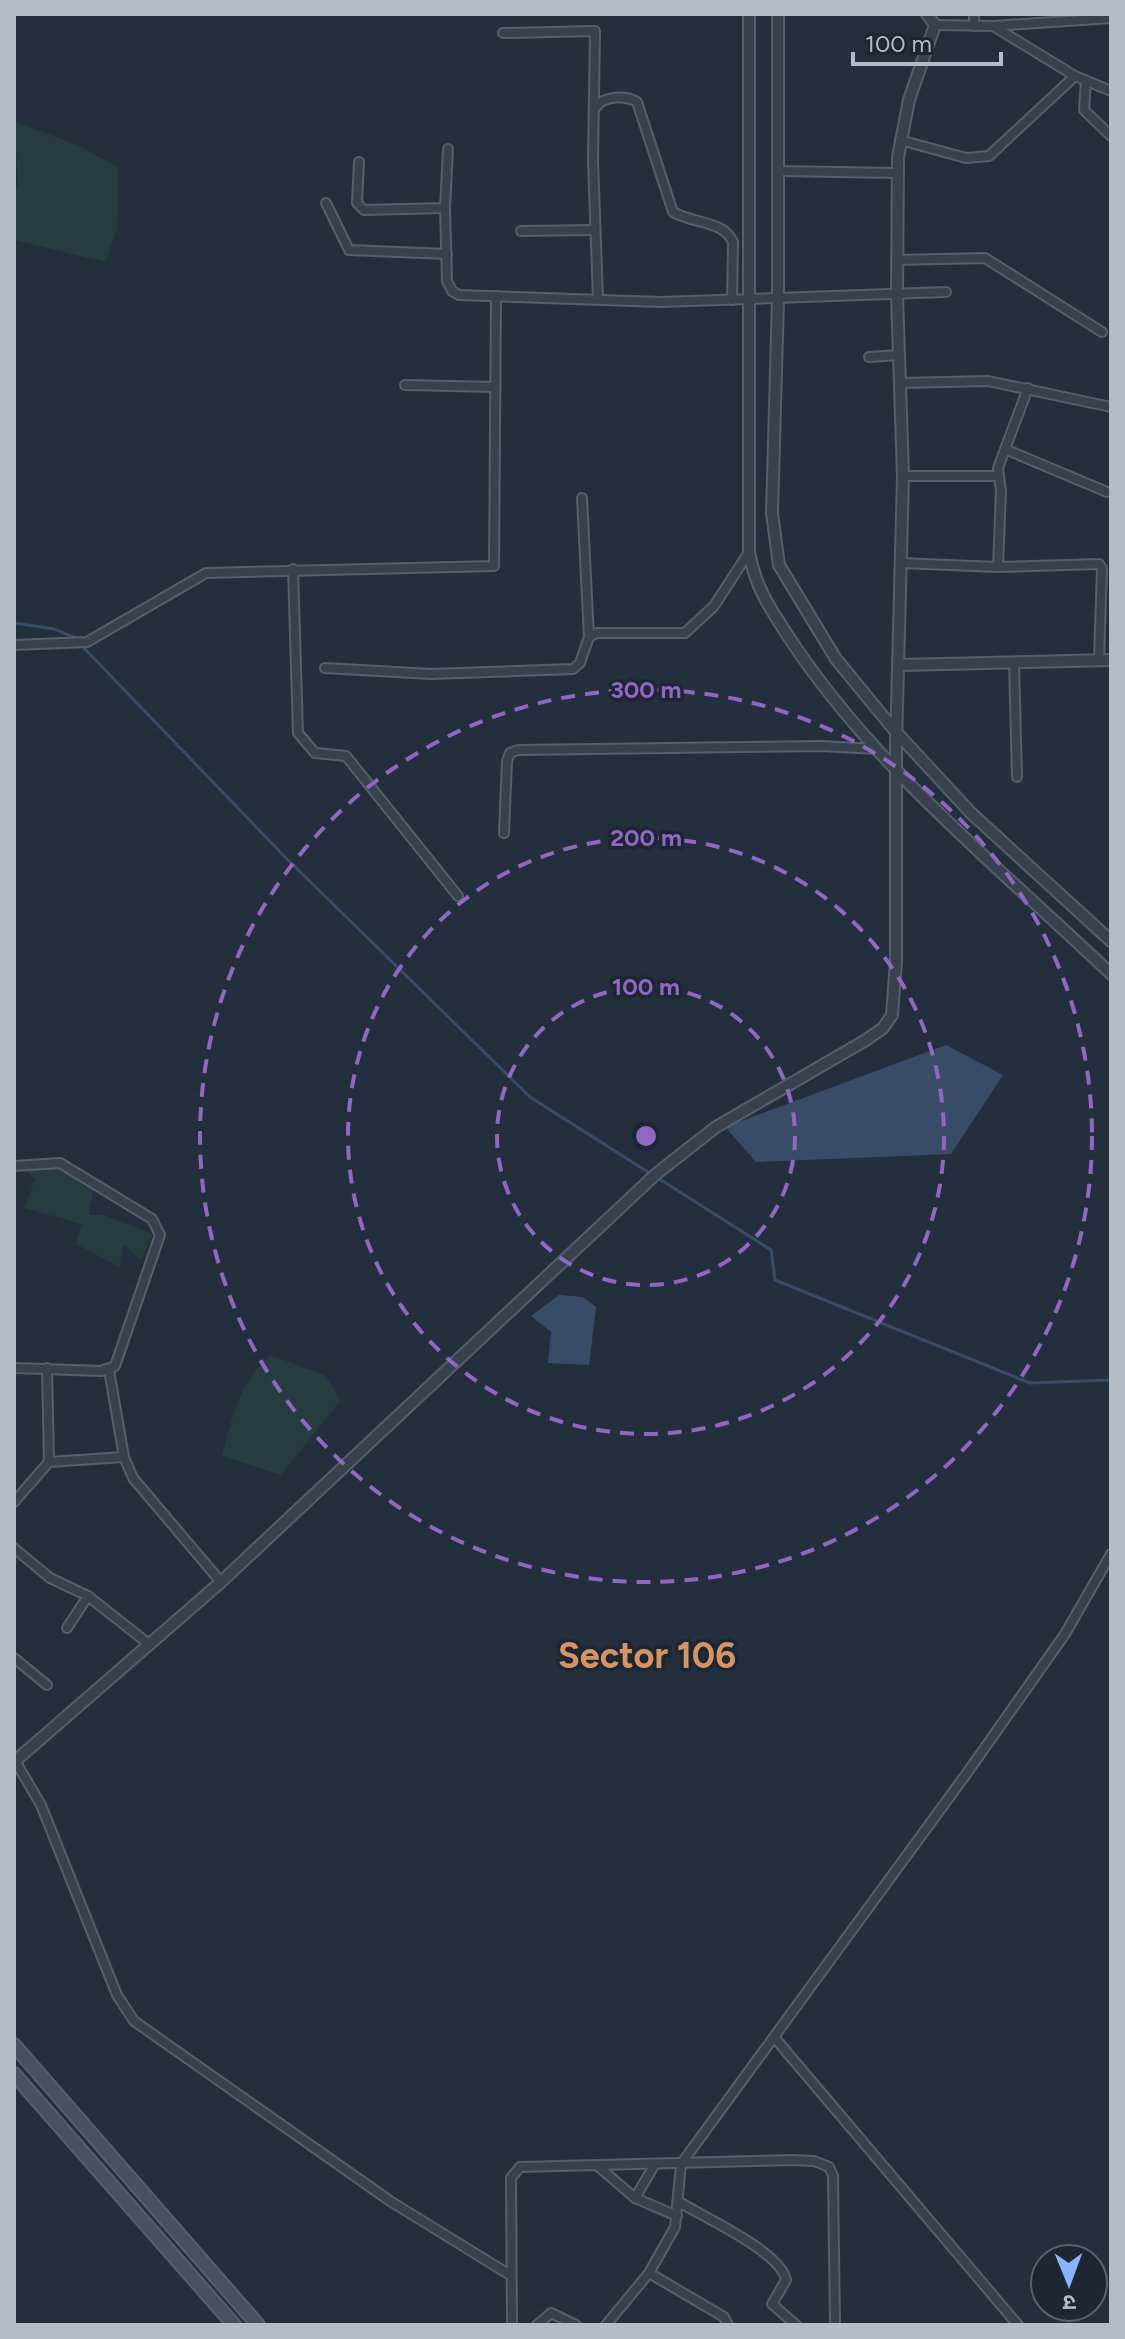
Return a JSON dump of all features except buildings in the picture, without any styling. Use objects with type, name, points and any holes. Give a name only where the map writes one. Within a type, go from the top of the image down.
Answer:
[{"type":"main road","points":[[14,2045],[258,2325]]},
{"type":"main road","points":[[15,2076],[234,2325]]},
{"type":"street","points":[[749,14],[749,552],[760,593],[812,673],[896,770],[1111,974]]},
{"type":"street","points":[[778,14],[778,300],[772,513],[779,565],[836,659],[896,732],[971,813],[1111,941]]},
{"type":"street","points":[[927,14],[935,25]]},
{"type":"street","points":[[974,14],[974,26]]},
{"type":"street","points":[[935,25],[993,26],[1098,16],[1111,18]]},
{"type":"street","points":[[510,2275],[390,2201],[134,2021],[117,1995],[41,1805],[15,1760],[221,1582],[656,1174],[703,1136],[866,1040],[888,1022],[894,1003],[896,962],[896,732],[903,476],[897,295],[898,173],[900,140],[909,100],[935,25]]},
{"type":"street","points":[[993,26],[1075,76],[1111,91]]},
{"type":"street","points":[[503,33],[595,31],[598,299]]},
{"type":"street","points":[[900,140],[966,158],[989,156],[1075,76]]},
{"type":"street","points":[[1086,81],[1084,110],[1111,136]]},
{"type":"street","points":[[596,106],[604,99],[629,98],[637,102],[673,212],[693,222],[721,226],[733,242],[732,300]]},
{"type":"street","points":[[448,149],[445,208],[447,281],[452,291],[459,295],[778,300],[946,292]]},
{"type":"street","points":[[359,162],[357,203],[364,210],[445,208]]},
{"type":"street","points":[[778,171],[898,173]]},
{"type":"street","points":[[326,203],[349,250],[447,254]]},
{"type":"street","points":[[521,231],[595,230]]},
{"type":"street","points":[[897,260],[985,258],[1102,332]]},
{"type":"street","points":[[14,645],[87,642],[206,573],[494,566],[496,296]]},
{"type":"street","points":[[869,357],[899,355]]},
{"type":"street","points":[[900,383],[968,380],[1028,388],[1110,405]]},
{"type":"street","points":[[405,385],[495,387]]},
{"type":"street","points":[[998,567],[999,476],[1005,449],[1028,388]]},
{"type":"street","points":[[1005,449],[1107,492]]},
{"type":"street","points":[[903,476],[999,476]]},
{"type":"street","points":[[325,668],[431,674],[573,669],[580,663],[589,637],[582,498]]},
{"type":"street","points":[[589,637],[596,633],[685,633],[714,606],[749,552]]},
{"type":"street","points":[[899,665],[1105,660],[1106,603],[1099,564],[998,567],[901,563]]},
{"type":"street","points":[[293,569],[298,733],[315,753],[346,756],[458,896]]},
{"type":"street","points":[[1014,662],[1017,777]]},
{"type":"street","points":[[504,833],[507,761],[510,753],[518,750],[821,746],[877,749]]},
{"type":"street","points":[[14,1166],[44,1161],[60,1163],[157,1224],[160,1235],[120,1359],[109,1370],[14,1368]]},
{"type":"street","points":[[14,1502],[49,1462],[47,1368]]},
{"type":"street","points":[[109,1370],[124,1457],[133,1478],[221,1582]]},
{"type":"street","points":[[49,1462],[124,1457]]},
{"type":"street","points":[[14,1548],[50,1578],[88,1596],[150,1645]]},
{"type":"street","points":[[606,2325],[649,2273],[669,2240],[677,2216],[681,2164],[1065,1634],[1111,1554]]},
{"type":"street","points":[[67,1628],[88,1596]]},
{"type":"street","points":[[14,1658],[47,1685]]},
{"type":"street","points":[[774,2037],[1018,2325]]},
{"type":"street","points":[[512,2325],[511,2178],[526,2166],[814,2161],[829,2167],[836,2197],[835,2325]]},
{"type":"street","points":[[635,2198],[655,2164]]},
{"type":"street","points":[[599,2167],[635,2198],[677,2216]]},
{"type":"street","points":[[679,2202],[759,2248],[784,2273],[786,2280],[772,2304],[796,2325]]},
{"type":"street","points":[[649,2273],[724,2317],[728,2325]]},
{"type":"street","points":[[537,2325],[551,2313],[576,2325]]},
{"type":"green space","points":[[14,121],[77,145],[118,167],[117,228],[106,262],[14,240],[14,195],[18,183]]},
{"type":"green space","points":[[49,1166],[75,1174],[93,1187],[89,1215],[104,1215],[153,1234],[141,1260],[124,1244],[119,1267],[76,1244],[82,1224],[24,1208],[35,1180],[27,1171]]},
{"type":"green space","points":[[270,1355],[325,1375],[341,1400],[281,1475],[222,1456],[233,1414],[244,1389]]},
{"type":"water","points":[[946,1045],[1003,1075],[951,1154],[756,1162],[725,1127]]},
{"type":"water","points":[[559,1295],[583,1297],[596,1307],[589,1365],[548,1363],[551,1332],[531,1316]]},
{"type":"waterway","points":[[14,623],[54,629],[76,638]]},
{"type":"waterway","points":[[84,648],[285,857],[530,1097],[651,1174]]},
{"type":"waterway","points":[[658,1178],[771,1250],[775,1280],[1030,1383],[1111,1380]]},
{"type":"district","name":"Sector 106","points":[[647,1655]]}]
